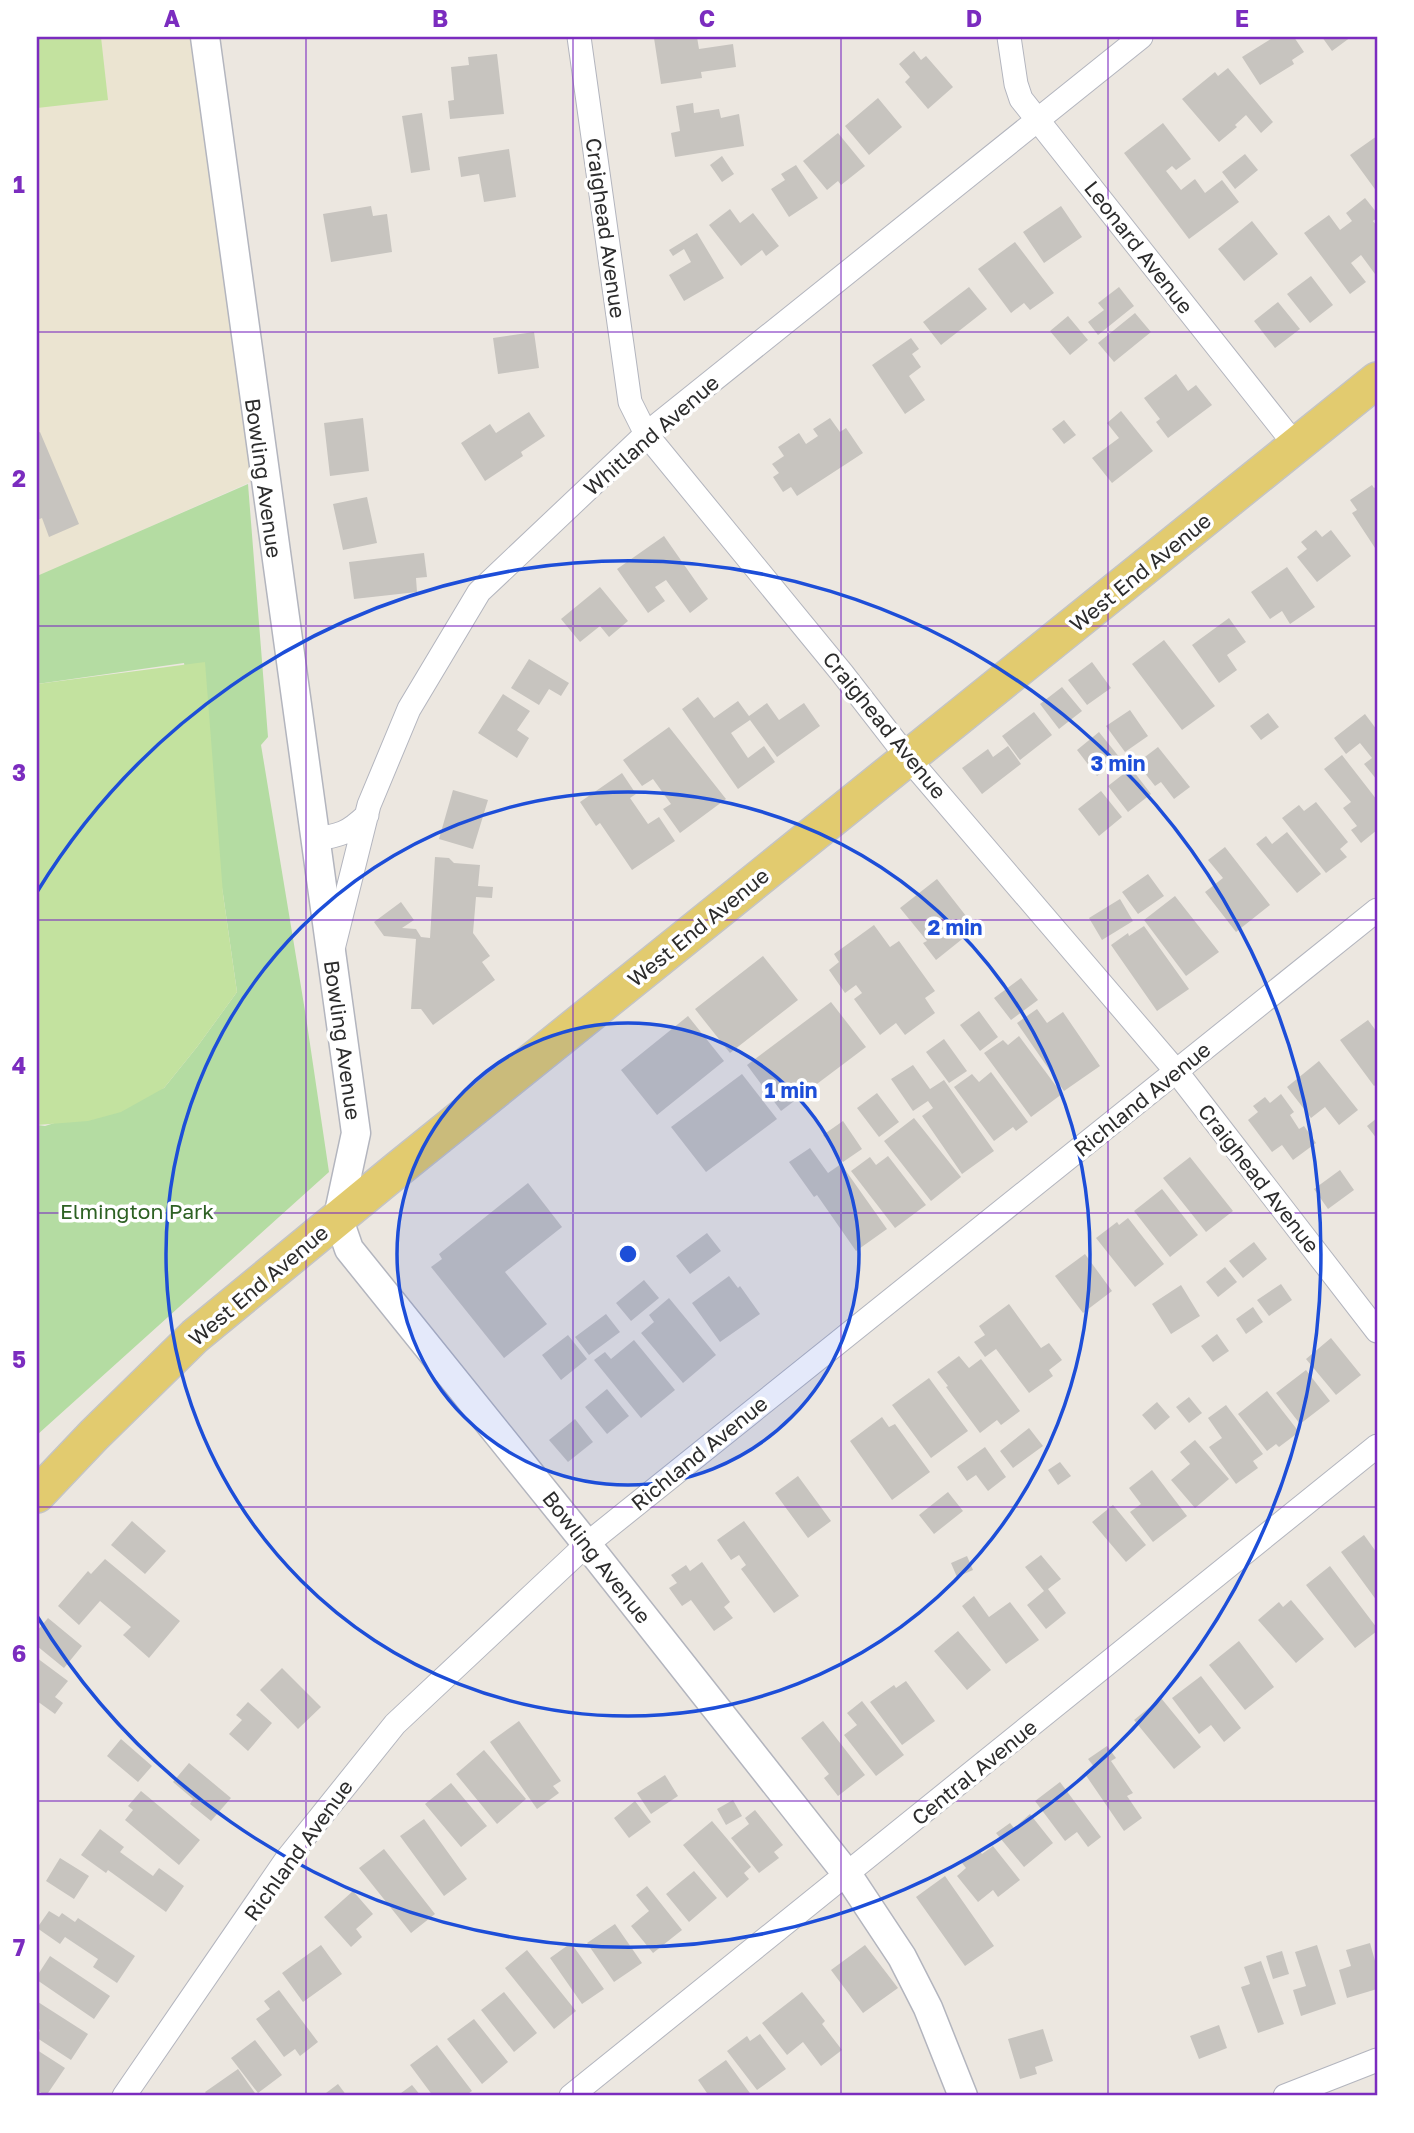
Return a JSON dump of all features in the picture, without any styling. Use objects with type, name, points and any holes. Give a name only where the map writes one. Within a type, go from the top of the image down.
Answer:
[{"type":"main road","name":"West End Avenue","points":[[37,1495],[195,1336],[338,1217],[1377,380]]},
{"type":"street","name":"Bowling Avenue","points":[[205,37],[356,1133],[338,1217],[349,1249],[587,1544],[847,1874],[902,1957],[923,1998],[963,2096]]},
{"type":"street","name":"Craighead Avenue","points":[[579,37],[630,402],[646,434],[908,758],[1176,1071],[1377,1331]]},
{"type":"street","name":"Leonard Avenue","points":[[1009,37],[1021,99],[1296,446]]},
{"type":"street","name":"Whitland Avenue","points":[[331,958],[367,815],[409,709],[479,592],[646,434],[1141,37]]},
{"type":"street","points":[[314,839],[334,837],[350,831],[367,815]]},
{"type":"street","name":"Richland Avenue","points":[[124,2096],[286,1860],[395,1724],[587,1544],[1377,910]]},
{"type":"street","name":"Central Avenue","points":[[571,2096],[1377,1446]]},
{"type":"street","points":[[1285,2096],[1377,2060]]},
{"type":"shaded area","points":[[37,37],[205,37],[264,476],[37,577]]},
{"type":"green space","points":[[37,37],[101,37],[108,100],[37,108]]},
{"type":"green space","name":"Elmington Park","points":[[248,484],[268,737],[261,745],[329,1172],[37,1435],[37,1125],[45,1126],[164,1088],[237,992],[184,663],[37,684],[37,576]]},
{"type":"green space","points":[[205,662],[223,894],[237,992],[164,1088],[121,1112],[88,1121],[37,1125],[37,684]]},
{"type":"building","points":[[697,37],[699,49],[733,44],[736,67],[701,72],[702,78],[661,84],[654,38]]},
{"type":"building","points":[[1274,37],[1294,37],[1304,52],[1292,60],[1294,64],[1260,85],[1242,57]]},
{"type":"building","points":[[1322,37],[1351,37],[1332,51]]},
{"type":"building","points":[[914,51],[921,60],[926,56],[953,87],[928,109],[905,82],[910,77],[899,64]]},
{"type":"building","points":[[497,54],[504,114],[450,119],[448,101],[454,100],[451,67],[469,65],[468,57]]},
{"type":"building","points":[[1228,68],[1273,122],[1261,133],[1246,115],[1235,125],[1237,127],[1219,142],[1182,99],[1215,72],[1218,76]]},
{"type":"building","points":[[878,98],[902,127],[869,155],[845,126]]},
{"type":"building","points":[[693,103],[694,113],[719,109],[721,118],[739,114],[744,146],[675,157],[671,133],[680,131],[676,106]]},
{"type":"building","points":[[422,113],[430,170],[411,173],[402,116]]},
{"type":"building","points":[[1163,123],[1191,159],[1176,170],[1172,166],[1166,171],[1181,190],[1195,179],[1205,193],[1222,180],[1239,202],[1189,239],[1124,153]]},
{"type":"building","points":[[838,133],[865,166],[841,185],[838,181],[827,190],[803,161]]},
{"type":"building","points":[[1377,136],[1377,192],[1350,155]]},
{"type":"building","points":[[509,149],[516,197],[484,202],[479,174],[461,177],[458,157]]},
{"type":"building","points":[[1245,154],[1258,170],[1235,189],[1222,172]]},
{"type":"building","points":[[722,156],[734,174],[722,182],[710,165]]},
{"type":"building","points":[[796,165],[818,198],[789,217],[771,189],[785,180],[781,174]]},
{"type":"building","points":[[1365,198],[1377,213],[1377,218],[1373,221],[1377,226],[1377,272],[1375,274],[1361,255],[1351,263],[1366,282],[1350,294],[1304,233],[1329,215],[1340,230],[1352,221],[1346,213]]},
{"type":"building","points":[[371,206],[373,216],[387,214],[392,252],[331,262],[323,214]]},
{"type":"building","points":[[1061,206],[1082,237],[1044,263],[1023,232]]},
{"type":"building","points":[[730,209],[740,223],[753,213],[779,246],[766,256],[762,250],[741,266],[709,225]]},
{"type":"building","points":[[1252,221],[1278,254],[1244,281],[1218,249]]},
{"type":"building","points":[[697,233],[724,278],[684,301],[669,275],[691,262],[684,249],[673,256],[669,250]]},
{"type":"building","points":[[1015,242],[1054,293],[1030,310],[1024,303],[1011,313],[978,269]]},
{"type":"building","points":[[1311,276],[1333,305],[1310,323],[1287,294]]},
{"type":"building","points":[[969,287],[987,309],[941,345],[923,322]]},
{"type":"building","points":[[1119,287],[1134,306],[1098,335],[1088,322],[1104,310],[1098,303]]},
{"type":"building","points":[[1278,302],[1300,329],[1275,348],[1254,321]]},
{"type":"building","points":[[1135,313],[1151,332],[1114,362],[1098,343]]},
{"type":"building","points":[[1068,316],[1088,340],[1070,355],[1050,331]]},
{"type":"building","points":[[534,332],[539,368],[498,374],[493,338]]},
{"type":"building","points":[[911,338],[919,349],[912,354],[921,367],[909,376],[925,400],[905,414],[872,365]]},
{"type":"building","points":[[1176,374],[1188,391],[1196,385],[1212,405],[1168,438],[1156,422],[1160,419],[1144,398]]},
{"type":"building","points":[[1121,411],[1153,451],[1112,483],[1092,458],[1119,438],[1107,423]]},
{"type":"building","points":[[529,412],[545,436],[521,452],[523,456],[485,481],[461,443],[490,424],[496,433]]},
{"type":"building","points":[[363,418],[369,471],[330,476],[324,423]]},
{"type":"building","points":[[830,418],[840,432],[846,428],[863,453],[797,496],[791,487],[783,492],[773,477],[779,473],[772,464],[784,456],[778,447],[799,433],[806,444],[818,436],[813,429]]},
{"type":"building","points":[[1064,420],[1076,435],[1064,444],[1052,429]]},
{"type":"building","points":[[40,432],[79,524],[49,537],[42,518],[37,520],[37,433]]},
{"type":"building","points":[[1372,485],[1374,488],[1377,486],[1377,551],[1352,513],[1357,510],[1350,500]]},
{"type":"building","points":[[367,497],[377,543],[343,550],[333,504]]},
{"type":"building","points":[[1316,530],[1322,537],[1331,530],[1351,556],[1317,582],[1297,557],[1307,549],[1301,542]]},
{"type":"building","points":[[664,536],[708,599],[690,613],[666,580],[655,587],[665,601],[648,613],[617,569]]},
{"type":"building","points":[[424,553],[427,577],[416,578],[417,592],[354,599],[349,562]]},
{"type":"building","points":[[1287,567],[1315,607],[1290,624],[1282,611],[1270,619],[1251,592]]},
{"type":"building","points":[[600,587],[628,621],[609,637],[600,626],[580,642],[561,619]]},
{"type":"building","points":[[1229,618],[1246,642],[1227,655],[1237,670],[1219,683],[1192,645]]},
{"type":"building","points":[[1164,640],[1215,706],[1182,730],[1132,664]]},
{"type":"building","points":[[529,659],[569,683],[561,696],[549,689],[539,705],[511,688]]},
{"type":"building","points":[[1092,662],[1111,688],[1087,705],[1068,680]]},
{"type":"building","points":[[1062,687],[1082,711],[1059,729],[1040,704]]},
{"type":"building","points":[[503,694],[530,711],[517,730],[529,738],[517,758],[478,733]]},
{"type":"building","points":[[698,697],[714,718],[738,701],[749,716],[767,703],[779,720],[804,703],[820,726],[777,757],[750,720],[731,733],[748,758],[764,746],[775,762],[738,789],[682,709]]},
{"type":"building","points":[[1130,710],[1148,736],[1125,752],[1106,726]]},
{"type":"building","points":[[1034,712],[1052,735],[1020,760],[1002,736]]},
{"type":"building","points":[[1268,713],[1279,727],[1261,740],[1250,726]]},
{"type":"building","points":[[1365,714],[1377,730],[1377,780],[1364,764],[1372,758],[1360,743],[1346,754],[1334,738]]},
{"type":"building","points":[[669,727],[726,799],[680,833],[663,809],[671,804],[653,779],[642,786],[623,760]]},
{"type":"building","points":[[1099,732],[1120,758],[1097,776],[1077,750]]},
{"type":"building","points":[[1008,746],[1021,764],[982,794],[962,768],[988,749],[993,757]]},
{"type":"building","points":[[1158,747],[1190,787],[1174,799],[1161,782],[1155,786],[1137,763]]},
{"type":"building","points":[[1342,755],[1377,800],[1377,830],[1361,843],[1351,830],[1357,826],[1343,808],[1351,802],[1324,769]]},
{"type":"building","points":[[1131,768],[1151,794],[1128,812],[1108,786]]},
{"type":"building","points":[[622,773],[636,794],[630,798],[648,824],[659,817],[675,841],[632,870],[600,823],[596,826],[580,802]]},
{"type":"building","points":[[453,790],[488,800],[473,849],[439,839]]},
{"type":"building","points":[[1101,791],[1122,817],[1099,836],[1078,809]]},
{"type":"building","points":[[1316,802],[1348,842],[1340,849],[1347,857],[1326,873],[1282,818],[1299,805],[1304,811]]},
{"type":"building","points":[[1287,832],[1321,874],[1297,893],[1256,844],[1266,836],[1272,844]]},
{"type":"building","points":[[1225,847],[1270,905],[1236,932],[1205,892],[1223,878],[1208,860]]},
{"type":"building","points":[[435,857],[449,858],[454,863],[480,865],[478,886],[493,887],[492,898],[476,897],[473,933],[490,956],[482,962],[495,980],[433,1025],[421,1009],[411,1009],[416,939],[384,936],[374,922],[401,902],[414,920],[402,928],[416,929],[421,937],[430,938]]},
{"type":"building","points":[[1148,874],[1164,896],[1138,914],[1122,892]]},
{"type":"building","points":[[937,879],[970,921],[960,928],[966,936],[936,960],[923,943],[927,941],[900,908]]},
{"type":"building","points":[[1175,896],[1219,952],[1186,976],[1144,920]]},
{"type":"building","points":[[1120,899],[1133,921],[1102,940],[1089,918]]},
{"type":"building","points":[[874,925],[890,947],[899,941],[935,991],[925,998],[935,1013],[905,1035],[896,1023],[880,1035],[854,999],[862,993],[856,985],[845,993],[829,970],[839,962],[834,954]]},
{"type":"building","points":[[1144,926],[1189,989],[1157,1011],[1111,945]]},
{"type":"building","points":[[763,956],[798,1000],[730,1053],[695,1009]]},
{"type":"building","points":[[1021,978],[1038,1000],[1011,1020],[994,998]]},
{"type":"building","points":[[831,1002],[866,1047],[781,1111],[747,1065]]},
{"type":"building","points":[[1037,1009],[1047,1023],[1063,1012],[1100,1066],[1064,1091],[1017,1023]]},
{"type":"building","points":[[979,1011],[998,1037],[980,1051],[960,1025]]},
{"type":"building","points":[[688,1016],[724,1061],[657,1115],[621,1070]]},
{"type":"building","points":[[1368,1020],[1377,1032],[1377,1084],[1374,1086],[1340,1040]]},
{"type":"building","points":[[1019,1036],[1062,1094],[1031,1117],[984,1053],[1003,1040],[1008,1045]]},
{"type":"building","points":[[944,1039],[967,1071],[949,1083],[926,1052]]},
{"type":"building","points":[[1319,1061],[1358,1110],[1339,1125],[1325,1107],[1311,1118],[1287,1087]]},
{"type":"building","points":[[913,1065],[930,1089],[944,1080],[994,1151],[962,1174],[922,1116],[933,1108],[928,1101],[913,1111],[891,1079]]},
{"type":"building","points":[[991,1072],[1028,1122],[1016,1131],[1013,1127],[994,1141],[954,1087],[972,1074],[979,1082]]},
{"type":"building","points":[[742,1074],[777,1119],[706,1172],[671,1127]]},
{"type":"building","points":[[877,1093],[899,1122],[879,1137],[857,1108]]},
{"type":"building","points":[[1281,1094],[1294,1112],[1290,1115],[1299,1129],[1304,1126],[1316,1143],[1293,1160],[1282,1145],[1272,1152],[1248,1120],[1258,1112],[1253,1106],[1265,1097],[1270,1103]]},
{"type":"building","points":[[914,1118],[961,1177],[931,1201],[884,1141]]},
{"type":"building","points":[[1377,1118],[1377,1139],[1367,1126]]},
{"type":"building","points":[[843,1121],[862,1149],[843,1162],[823,1135]]},
{"type":"building","points":[[810,1148],[828,1173],[841,1164],[887,1229],[856,1251],[817,1195],[814,1197],[789,1162]]},
{"type":"building","points":[[888,1156],[926,1205],[895,1228],[851,1171],[870,1157],[876,1165]]},
{"type":"building","points":[[1190,1157],[1233,1211],[1206,1232],[1163,1178]]},
{"type":"building","points":[[1340,1170],[1354,1190],[1328,1209],[1314,1189]]},
{"type":"building","points":[[528,1183],[562,1227],[505,1272],[547,1324],[504,1358],[431,1267],[442,1259],[439,1254]]},
{"type":"building","points":[[1162,1189],[1198,1235],[1170,1257],[1134,1211]]},
{"type":"building","points":[[1128,1218],[1164,1264],[1135,1287],[1096,1238],[1117,1222],[1119,1225]]},
{"type":"building","points":[[707,1233],[721,1251],[690,1274],[676,1256]]},
{"type":"building","points":[[1254,1242],[1267,1259],[1243,1278],[1229,1261]]},
{"type":"building","points":[[1085,1254],[1112,1291],[1083,1313],[1055,1276]]},
{"type":"building","points":[[1225,1267],[1237,1282],[1218,1297],[1206,1282]]},
{"type":"building","points":[[729,1276],[738,1288],[740,1286],[760,1314],[720,1342],[692,1303]]},
{"type":"building","points":[[644,1280],[659,1298],[631,1321],[616,1303]]},
{"type":"building","points":[[1281,1284],[1292,1300],[1269,1316],[1257,1300]]},
{"type":"building","points":[[1181,1285],[1200,1316],[1171,1334],[1152,1304]]},
{"type":"building","points":[[669,1298],[716,1355],[683,1383],[641,1333],[654,1322],[649,1315]]},
{"type":"building","points":[[1009,1304],[1041,1348],[1049,1343],[1062,1360],[1049,1370],[1053,1376],[1029,1393],[996,1349],[985,1357],[974,1342],[985,1335],[979,1326]]},
{"type":"building","points":[[1253,1307],[1263,1322],[1246,1334],[1236,1319]]},
{"type":"building","points":[[606,1314],[620,1332],[589,1355],[575,1337]]},
{"type":"building","points":[[1217,1334],[1229,1351],[1213,1362],[1201,1346]]},
{"type":"building","points":[[568,1335],[587,1359],[561,1380],[542,1355]]},
{"type":"building","points":[[1331,1338],[1361,1375],[1336,1395],[1306,1359]]},
{"type":"building","points":[[634,1340],[675,1390],[641,1418],[594,1360],[605,1352],[611,1359]]},
{"type":"building","points":[[959,1356],[969,1368],[981,1359],[1020,1411],[1001,1425],[997,1420],[980,1433],[937,1372]]},
{"type":"building","points":[[1306,1370],[1330,1401],[1300,1424],[1276,1393]]},
{"type":"building","points":[[929,1378],[968,1431],[931,1458],[892,1405]]},
{"type":"building","points":[[607,1389],[629,1416],[607,1434],[585,1407]]},
{"type":"building","points":[[1267,1391],[1299,1432],[1279,1447],[1276,1444],[1267,1451],[1238,1414]]},
{"type":"building","points":[[1189,1397],[1202,1413],[1189,1423],[1176,1407]]},
{"type":"building","points":[[1157,1402],[1170,1417],[1155,1430],[1142,1415]]},
{"type":"building","points":[[1226,1405],[1263,1454],[1253,1461],[1258,1468],[1236,1484],[1209,1447],[1222,1438],[1208,1418]]},
{"type":"building","points":[[882,1417],[889,1427],[895,1424],[930,1472],[892,1500],[850,1441]]},
{"type":"building","points":[[575,1419],[593,1442],[568,1462],[549,1440]]},
{"type":"building","points":[[1029,1428],[1043,1446],[1013,1468],[1000,1451]]},
{"type":"building","points":[[1195,1440],[1229,1479],[1195,1508],[1171,1480],[1190,1464],[1180,1452]]},
{"type":"building","points":[[985,1447],[1006,1477],[988,1491],[976,1475],[967,1481],[957,1467]]},
{"type":"building","points":[[1060,1462],[1071,1476],[1058,1485],[1048,1470]]},
{"type":"building","points":[[1152,1470],[1187,1516],[1153,1542],[1130,1512],[1141,1504],[1129,1488]]},
{"type":"building","points":[[798,1476],[831,1521],[808,1538],[775,1493]]},
{"type":"building","points":[[948,1492],[963,1511],[934,1534],[919,1515]]},
{"type":"building","points":[[1113,1505],[1146,1545],[1126,1562],[1092,1522]]},
{"type":"building","points":[[132,1521],[166,1551],[145,1574],[111,1545]]},
{"type":"building","points":[[744,1521],[799,1596],[774,1613],[741,1569],[746,1565],[739,1555],[731,1560],[717,1540]]},
{"type":"building","points":[[1364,1535],[1377,1553],[1377,1601],[1341,1552]]},
{"type":"building","points":[[1041,1555],[1061,1579],[1048,1589],[1066,1613],[1046,1629],[1027,1605],[1044,1591],[1025,1567]]},
{"type":"building","points":[[967,1556],[973,1570],[957,1577],[951,1563]]},
{"type":"building","points":[[105,1559],[180,1621],[149,1658],[123,1635],[131,1627],[100,1601],[79,1625],[58,1606],[88,1571],[91,1574]]},
{"type":"building","points":[[702,1562],[730,1602],[724,1607],[733,1618],[714,1631],[691,1600],[682,1606],[669,1588],[677,1583],[671,1575],[686,1565],[690,1571]]},
{"type":"building","points":[[1330,1566],[1377,1628],[1377,1631],[1355,1648],[1306,1585]]},
{"type":"building","points":[[974,1596],[989,1617],[1010,1602],[1039,1640],[1006,1664],[962,1606]]},
{"type":"building","points":[[1291,1600],[1324,1639],[1296,1663],[1258,1620],[1279,1602],[1283,1607]]},
{"type":"building","points":[[48,1618],[82,1646],[64,1668],[37,1646],[37,1631]]},
{"type":"building","points":[[958,1631],[991,1670],[967,1690],[934,1651]]},
{"type":"building","points":[[1239,1641],[1274,1687],[1245,1710],[1209,1665]]},
{"type":"building","points":[[37,1658],[68,1681],[55,1697],[63,1703],[55,1714],[37,1701]]},
{"type":"building","points":[[282,1668],[321,1707],[298,1729],[260,1690]]},
{"type":"building","points":[[1201,1676],[1241,1728],[1224,1742],[1211,1725],[1199,1734],[1172,1698]]},
{"type":"building","points":[[906,1681],[935,1721],[902,1745],[870,1702],[894,1685],[896,1688]]},
{"type":"building","points":[[1161,1698],[1201,1747],[1174,1769],[1134,1720]]},
{"type":"building","points":[[862,1701],[904,1755],[876,1776],[844,1735],[857,1725],[847,1713]]},
{"type":"building","points":[[248,1702],[272,1723],[248,1751],[229,1734],[242,1720],[236,1715]]},
{"type":"building","points":[[519,1721],[561,1781],[553,1786],[559,1793],[537,1809],[490,1742]]},
{"type":"building","points":[[823,1721],[865,1775],[838,1796],[824,1778],[829,1774],[801,1738]]},
{"type":"building","points":[[121,1739],[152,1766],[138,1782],[107,1756]]},
{"type":"building","points":[[1107,1746],[1116,1758],[1111,1761],[1133,1793],[1127,1796],[1142,1818],[1124,1831],[1085,1774],[1095,1768],[1088,1759]]},
{"type":"building","points":[[484,1750],[526,1799],[497,1824],[456,1774]]},
{"type":"building","points":[[189,1763],[231,1798],[211,1821],[190,1804],[193,1799],[173,1782]]},
{"type":"building","points":[[665,1775],[678,1796],[651,1814],[637,1793]]},
{"type":"building","points":[[1060,1782],[1101,1837],[1088,1847],[1077,1832],[1065,1841],[1035,1801]]},
{"type":"building","points":[[451,1783],[487,1826],[461,1847],[425,1804]]},
{"type":"building","points":[[141,1791],[200,1840],[179,1865],[125,1820],[133,1810],[128,1806]]},
{"type":"building","points":[[733,1800],[742,1816],[726,1825],[717,1809]]},
{"type":"building","points":[[635,1801],[651,1822],[629,1838],[614,1818]]},
{"type":"building","points":[[755,1810],[783,1845],[774,1852],[779,1858],[759,1873],[731,1838],[749,1824],[745,1818]]},
{"type":"building","points":[[1030,1814],[1053,1843],[1024,1867],[996,1833],[1010,1823],[1014,1828]]},
{"type":"building","points":[[424,1819],[467,1879],[444,1896],[400,1836]]},
{"type":"building","points":[[712,1821],[751,1867],[744,1873],[749,1879],[727,1898],[683,1845]]},
{"type":"building","points":[[100,1829],[124,1847],[120,1852],[153,1876],[159,1868],[184,1886],[166,1912],[108,1870],[106,1873],[81,1855]]},
{"type":"building","points":[[993,1846],[1020,1880],[998,1897],[993,1890],[978,1902],[957,1876],[966,1868],[962,1863],[979,1850],[982,1854]]},
{"type":"building","points":[[384,1849],[435,1914],[411,1933],[359,1868]]},
{"type":"building","points":[[60,1858],[89,1876],[74,1899],[46,1881]]},
{"type":"building","points":[[694,1871],[717,1898],[689,1922],[666,1894]]},
{"type":"building","points":[[945,1876],[994,1946],[965,1966],[916,1897]]},
{"type":"building","points":[[647,1886],[682,1930],[653,1953],[631,1926],[649,1911],[636,1895]]},
{"type":"building","points":[[353,1891],[373,1914],[356,1929],[362,1937],[351,1947],[324,1917]]},
{"type":"building","points":[[49,1911],[59,1917],[62,1913],[75,1922],[78,1918],[135,1956],[117,1983],[93,1967],[98,1959],[65,1937],[60,1944],[37,1928]]},
{"type":"building","points":[[615,1924],[642,1963],[614,1982],[587,1943]]},
{"type":"building","points":[[571,1943],[604,1989],[582,2004],[550,1958]]},
{"type":"building","points":[[1370,1943],[1377,1968],[1377,1989],[1347,1998],[1339,1970],[1351,1966],[1346,1950]]},
{"type":"building","points":[[321,1945],[342,1974],[303,2002],[282,1973]]},
{"type":"building","points":[[865,1945],[898,1988],[863,2013],[831,1970]]},
{"type":"building","points":[[1317,1945],[1336,2004],[1301,2016],[1293,1990],[1306,1986],[1295,1952]]},
{"type":"building","points":[[527,1950],[576,2011],[554,2029],[505,1968]]},
{"type":"building","points":[[1282,1951],[1289,1974],[1273,1979],[1266,1956]]},
{"type":"building","points":[[50,1956],[110,1996],[94,2019],[37,1980]]},
{"type":"building","points":[[1261,1961],[1284,2024],[1258,2033],[1241,1987],[1250,1984],[1244,1967]]},
{"type":"building","points":[[279,1990],[318,2042],[300,2056],[295,2049],[284,2057],[256,2019],[270,2009],[264,2001]]},
{"type":"building","points":[[504,1992],[537,2033],[514,2052],[481,2010]]},
{"type":"building","points":[[802,1992],[825,2021],[822,2024],[842,2050],[821,2066],[803,2042],[787,2055],[762,2023]]},
{"type":"building","points":[[38,2002],[88,2034],[71,2060],[37,2038],[40,2030],[37,2028]]},
{"type":"building","points":[[474,2019],[508,2062],[482,2084],[447,2039]]},
{"type":"building","points":[[1219,2025],[1227,2048],[1199,2059],[1190,2036]]},
{"type":"building","points":[[1043,2029],[1053,2061],[1035,2067],[1037,2074],[1020,2079],[1008,2039]]},
{"type":"building","points":[[760,2034],[786,2069],[757,2090],[727,2051],[747,2036],[750,2041]]},
{"type":"building","points":[[255,2040],[282,2075],[258,2093],[231,2058]]},
{"type":"building","points":[[437,2045],[472,2091],[465,2096],[433,2096],[410,2065]]},
{"type":"building","points":[[37,2050],[65,2068],[46,2096],[37,2090]]},
{"type":"building","points":[[726,2060],[752,2096],[709,2096],[698,2080]]},
{"type":"building","points":[[238,2069],[257,2096],[208,2096],[205,2092]]},
{"type":"building","points":[[338,2084],[347,2096],[322,2096]]},
{"type":"building","points":[[412,2085],[421,2096],[397,2096]]}]
